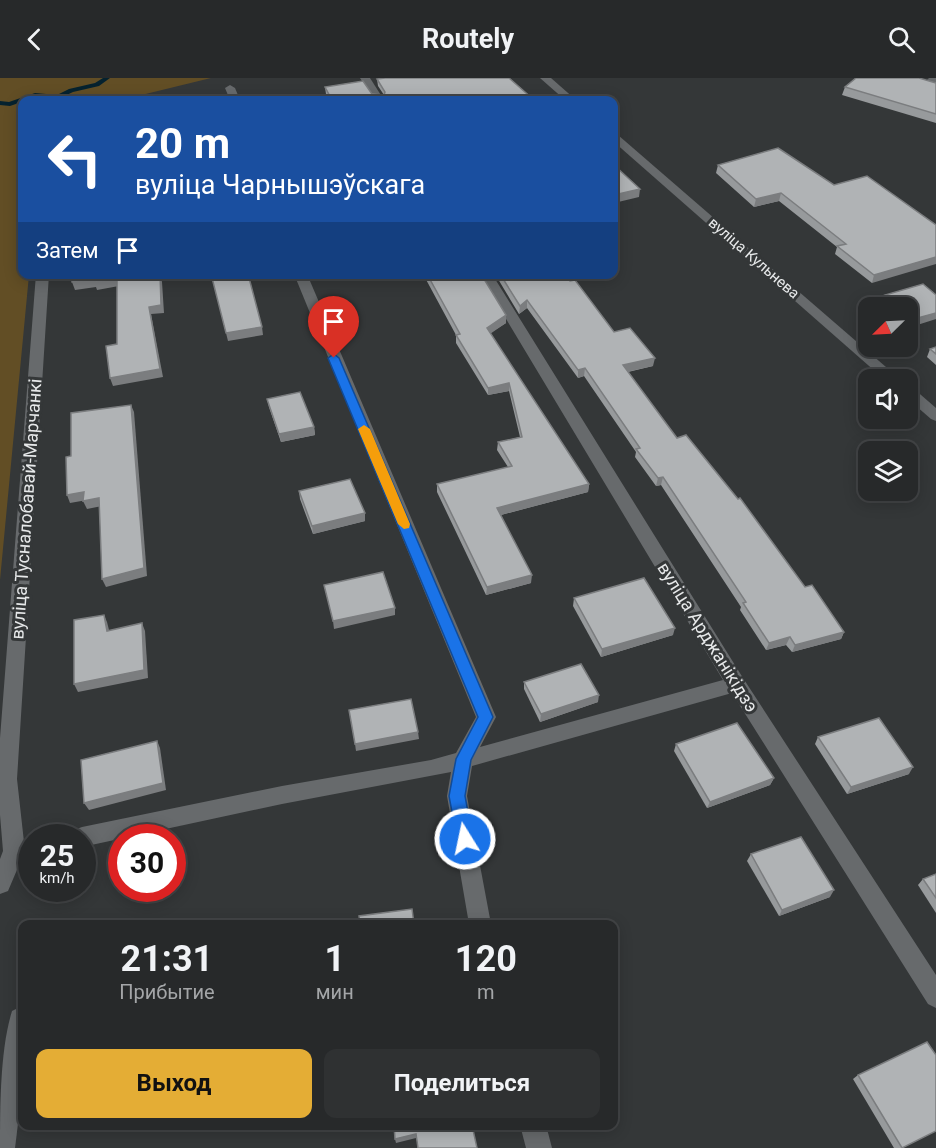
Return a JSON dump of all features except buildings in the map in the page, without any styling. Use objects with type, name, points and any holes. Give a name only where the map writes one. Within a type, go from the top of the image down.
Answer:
[{"type":"street","points":[[365,78],[376,96]]},
{"type":"street","points":[[545,78],[567,96]]},
{"type":"street","points":[[230,88],[233,96]]},
{"type":"street","name":"вуліца Кульнева","points":[[618,140],[881,369]]},
{"type":"street","name":"вуліца Тусналобавай-Марчанкі","points":[[18,828],[7,779],[43,279]]},
{"type":"street","points":[[302,279],[486,717],[463,759],[457,796],[479,920]]},
{"type":"street","name":"вуліца Арджанікідзэ","points":[[488,279],[736,684],[936,996]]},
{"type":"street","points":[[918,400],[936,416]]},
{"type":"street","points":[[96,834],[282,795],[431,769],[736,684]]},
{"type":"street","name":"вуліца Тусналобавай-Марчанкі","points":[[0,884],[18,857]]},
{"type":"street","points":[[2,1148],[18,1033]]},
{"type":"street","points":[[534,1130],[539,1148]]},
{"type":"shaded area","points":[[0,78],[211,78],[137,96],[18,96],[18,279],[29,279],[0,580]]},
{"type":"waterway","points":[[60,96],[71,90],[97,85],[107,78]]},
{"type":"waterway","points":[[32,96],[46,96]]},
{"type":"waterway","points":[[0,103],[10,104],[18,101]]},
{"type":"slow traffic","points":[[364,429],[404,524]]},
{"type":"route","points":[[334,358],[486,717],[463,759],[457,796],[465,839]]}]
